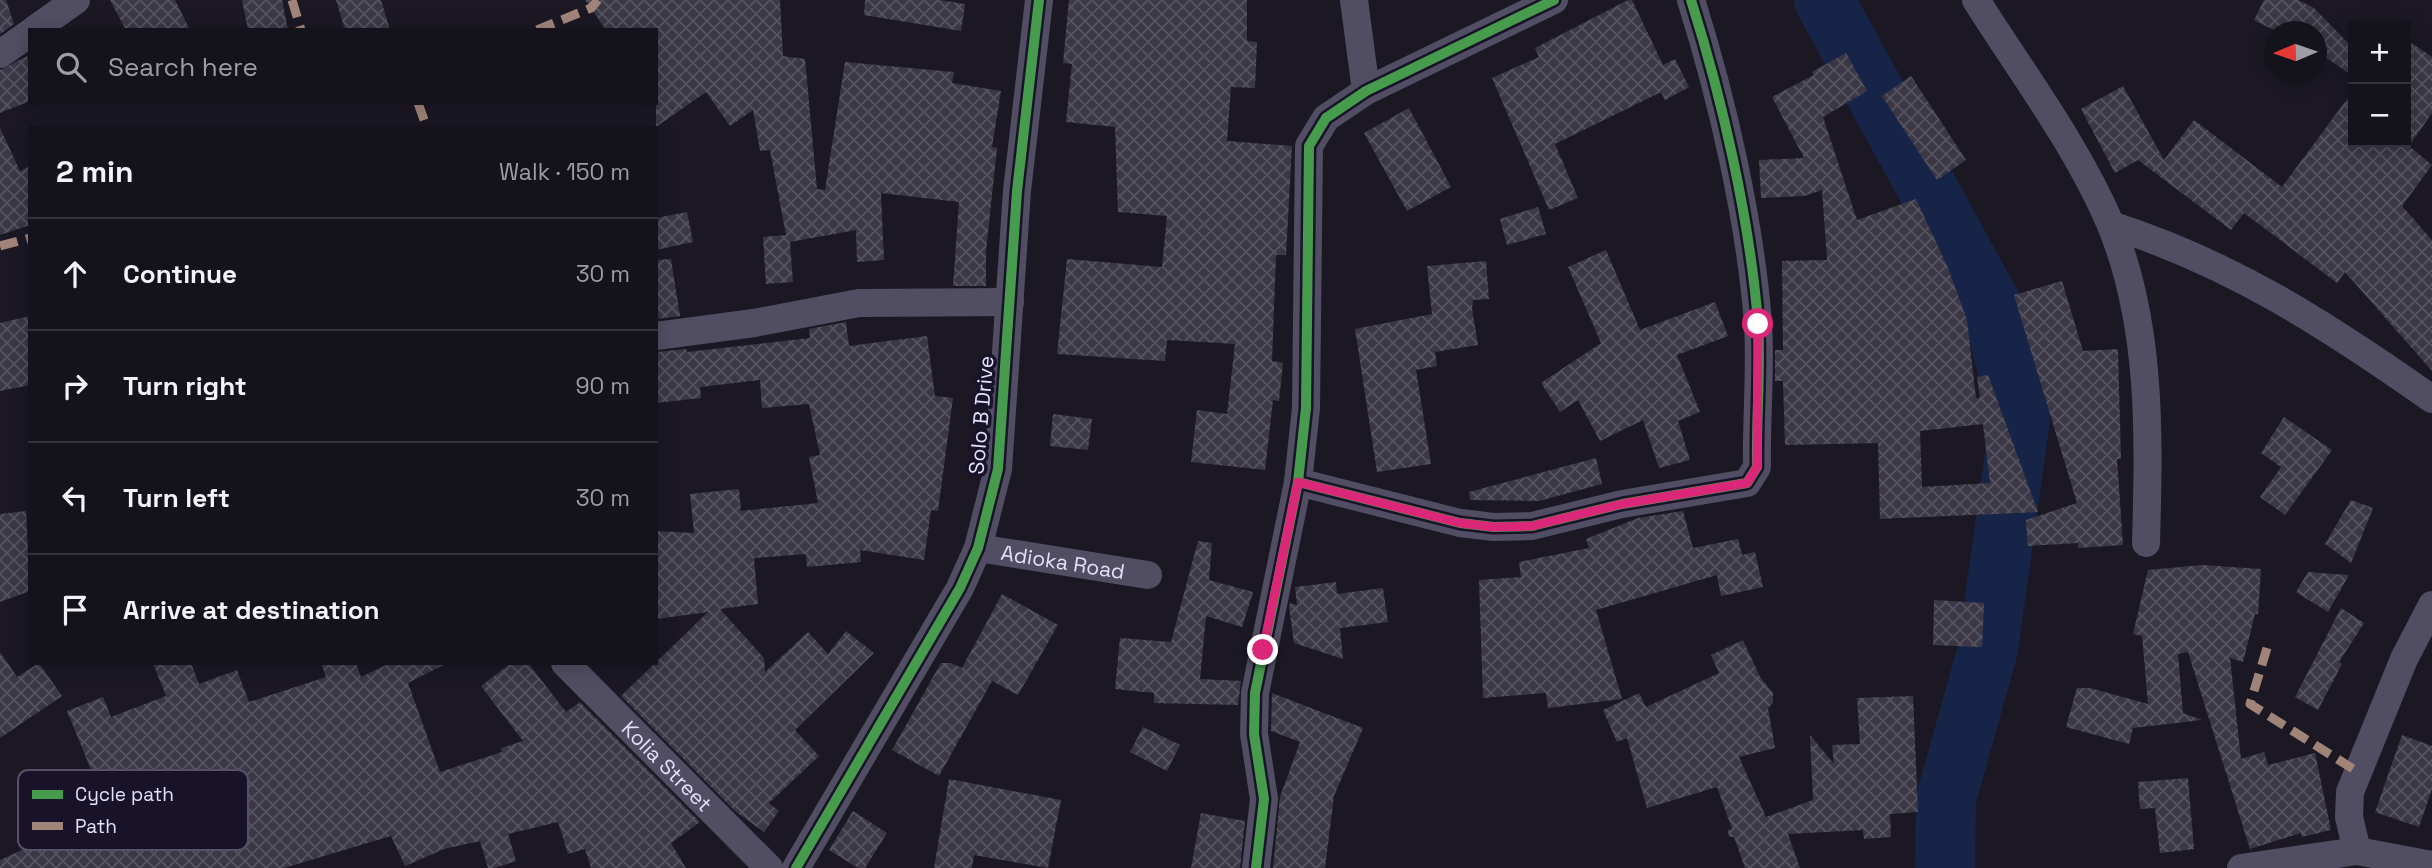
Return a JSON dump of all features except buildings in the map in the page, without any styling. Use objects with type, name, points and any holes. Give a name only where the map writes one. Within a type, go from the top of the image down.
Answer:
[{"type":"street","points":[[36,28],[76,0]]},
{"type":"street","name":"Solo B Drive","points":[[800,867],[960,588],[978,548],[998,469],[1017,191],[1039,0]]},
{"type":"street","points":[[1354,0],[1366,91]]},
{"type":"street","points":[[1256,868],[1264,799],[1254,734],[1255,693],[1298,482],[1306,408],[1309,146],[1325,118],[1366,91],[1554,0]]},
{"type":"street","points":[[1298,482],[1460,523],[1494,527],[1532,526],[1622,504],[1747,483],[1757,467],[1758,324],[1746,236],[1712,65],[1690,0]]},
{"type":"street","points":[[1976,0],[2084,171],[2110,225],[2138,320],[2149,429],[2146,543]]},
{"type":"street","points":[[0,54],[28,34]]},
{"type":"street","points":[[2110,225],[2154,239],[2236,274],[2342,335],[2432,399]]},
{"type":"street","points":[[658,336],[754,323],[859,303],[1010,302]]},
{"type":"street","name":"Adioka Road","points":[[978,548],[1148,575]]},
{"type":"street","points":[[2357,851],[2349,817],[2350,792],[2404,659],[2432,605]]},
{"type":"street","name":"Kolia Street","points":[[567,665],[769,868]]},
{"type":"street","points":[[2241,868],[2287,865],[2357,851],[2432,865]]},
{"type":"waterway","points":[[1824,0],[1991,304],[2020,419],[1988,649],[1946,799],[1945,868]]},
{"type":"marked path","points":[[292,0],[300,28]]},
{"type":"marked path","points":[[542,28],[591,8],[598,0]]},
{"type":"marked path","points":[[419,105],[426,126]]},
{"type":"marked path","points":[[0,246],[28,239]]},
{"type":"marked path","points":[[2267,648],[2250,704],[2358,772]]},
{"type":"cycle path","points":[[796,868],[960,588],[978,548],[998,469],[1017,191],[1039,0]]},
{"type":"cycle path","points":[[1256,868],[1264,799],[1254,734],[1255,693],[1298,482],[1306,408],[1309,146],[1326,118],[1366,91],[1554,0]]},
{"type":"cycle path","points":[[1298,482],[1460,523],[1494,527],[1532,526],[1622,504],[1747,483],[1757,467],[1759,341],[1754,284],[1733,160],[1691,0]]},
{"type":"route","points":[[1263,650],[1298,482],[1460,523],[1494,527],[1532,526],[1622,504],[1747,483],[1757,467],[1758,324]]}]
